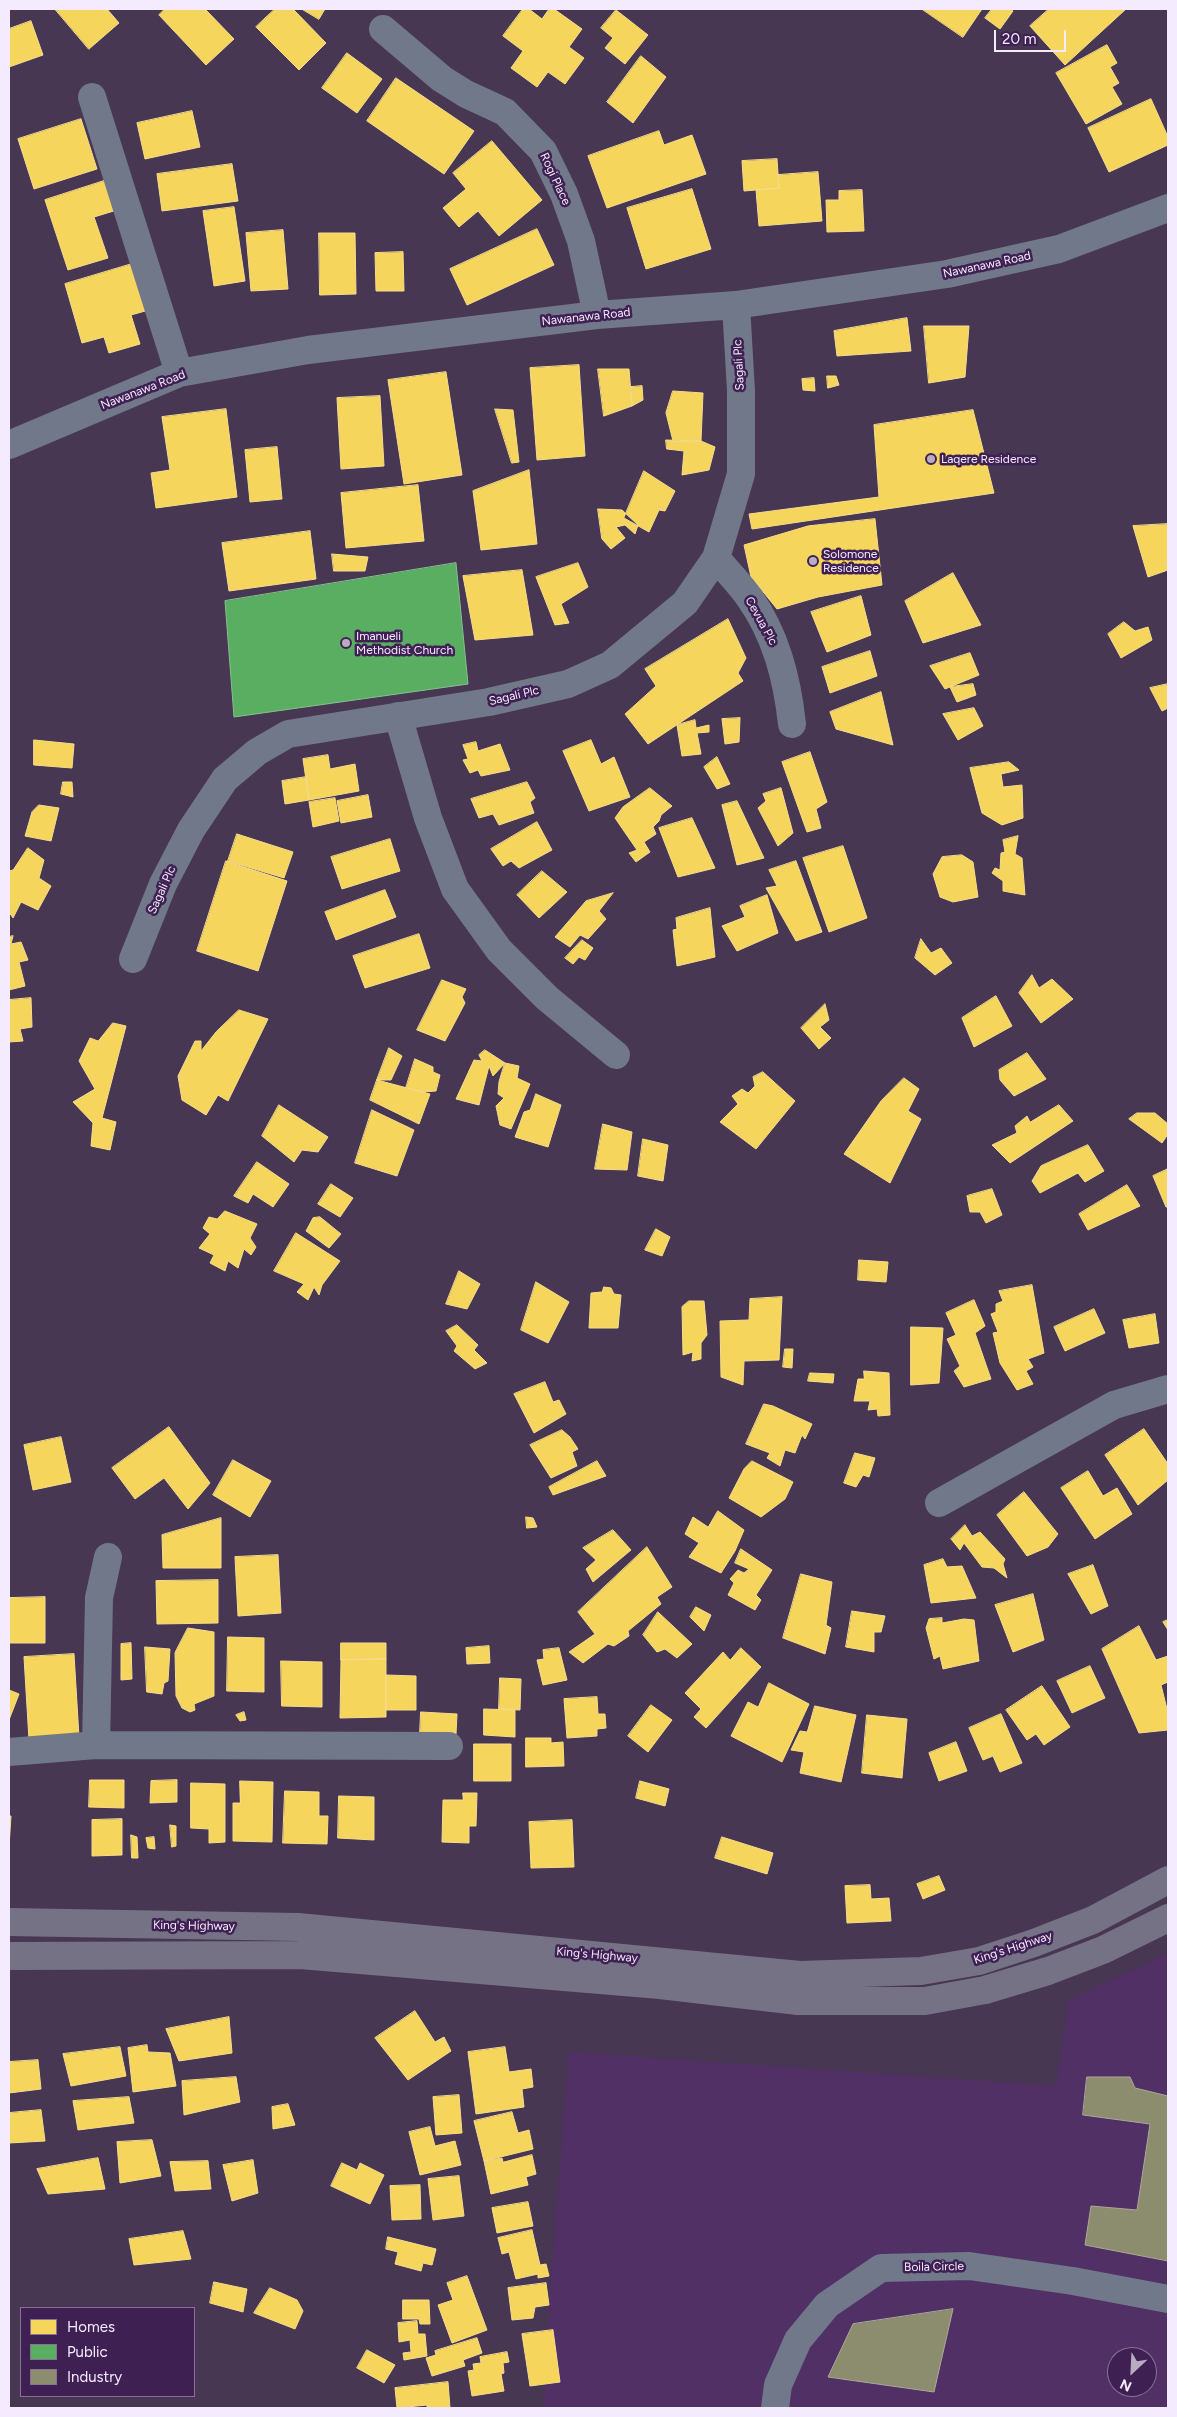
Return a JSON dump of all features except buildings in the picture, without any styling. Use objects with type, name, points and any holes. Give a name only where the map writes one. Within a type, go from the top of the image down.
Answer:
[{"type":"highway","name":"King's Highway","points":[[9,1922],[298,1927],[800,1975],[912,1971],[979,1961],[1034,1943],[1093,1920],[1168,1880]]},
{"type":"highway","name":"King's Highway","points":[[9,1956],[300,1955],[660,1985],[798,2000],[925,2001],[985,1990],[1048,1971],[1103,1950],[1168,1918]]},
{"type":"street","name":"Rogi Place","points":[[384,29],[442,79],[466,94],[505,112],[544,150],[564,194],[581,240],[597,315]]},
{"type":"street","points":[[92,97],[179,373]]},
{"type":"street","name":"Nawanawa Road","points":[[9,445],[179,373],[308,350],[597,315],[736,305],[947,274],[1060,249],[1168,208]]},
{"type":"street","name":"Sagali Plc","points":[[133,958],[163,884],[191,830],[225,779],[257,752],[288,734],[489,702],[568,684],[610,665],[685,604],[716,558],[741,474],[741,391],[736,305]]},
{"type":"street","name":"Cevua Plc","points":[[716,558],[749,597],[775,644],[788,685],[792,724]]},
{"type":"street","points":[[398,716],[428,818],[455,889],[499,950],[547,998],[616,1055]]},
{"type":"street","points":[[939,1503],[1114,1405],[1168,1389]]},
{"type":"street","points":[[96,1745],[98,1598],[108,1557]]},
{"type":"street","points":[[9,1752],[96,1745],[449,1746]]},
{"type":"street","name":"Boila Circle","points":[[775,2408],[778,2385],[798,2340],[826,2305],[882,2268],[969,2266],[1073,2281],[1168,2299]]},
{"type":"shaded area","points":[[1168,1953],[1168,2408],[544,2408],[549,2305],[569,2052],[1056,2086],[1069,2000]]},
{"type":"place","name":"Laqere Residence","points":[[931,459]]},
{"type":"place","name":"Solomone Residence","points":[[813,561]]},
{"type":"place","name":"Imanueli Methodist Church","points":[[346,643]]}]
